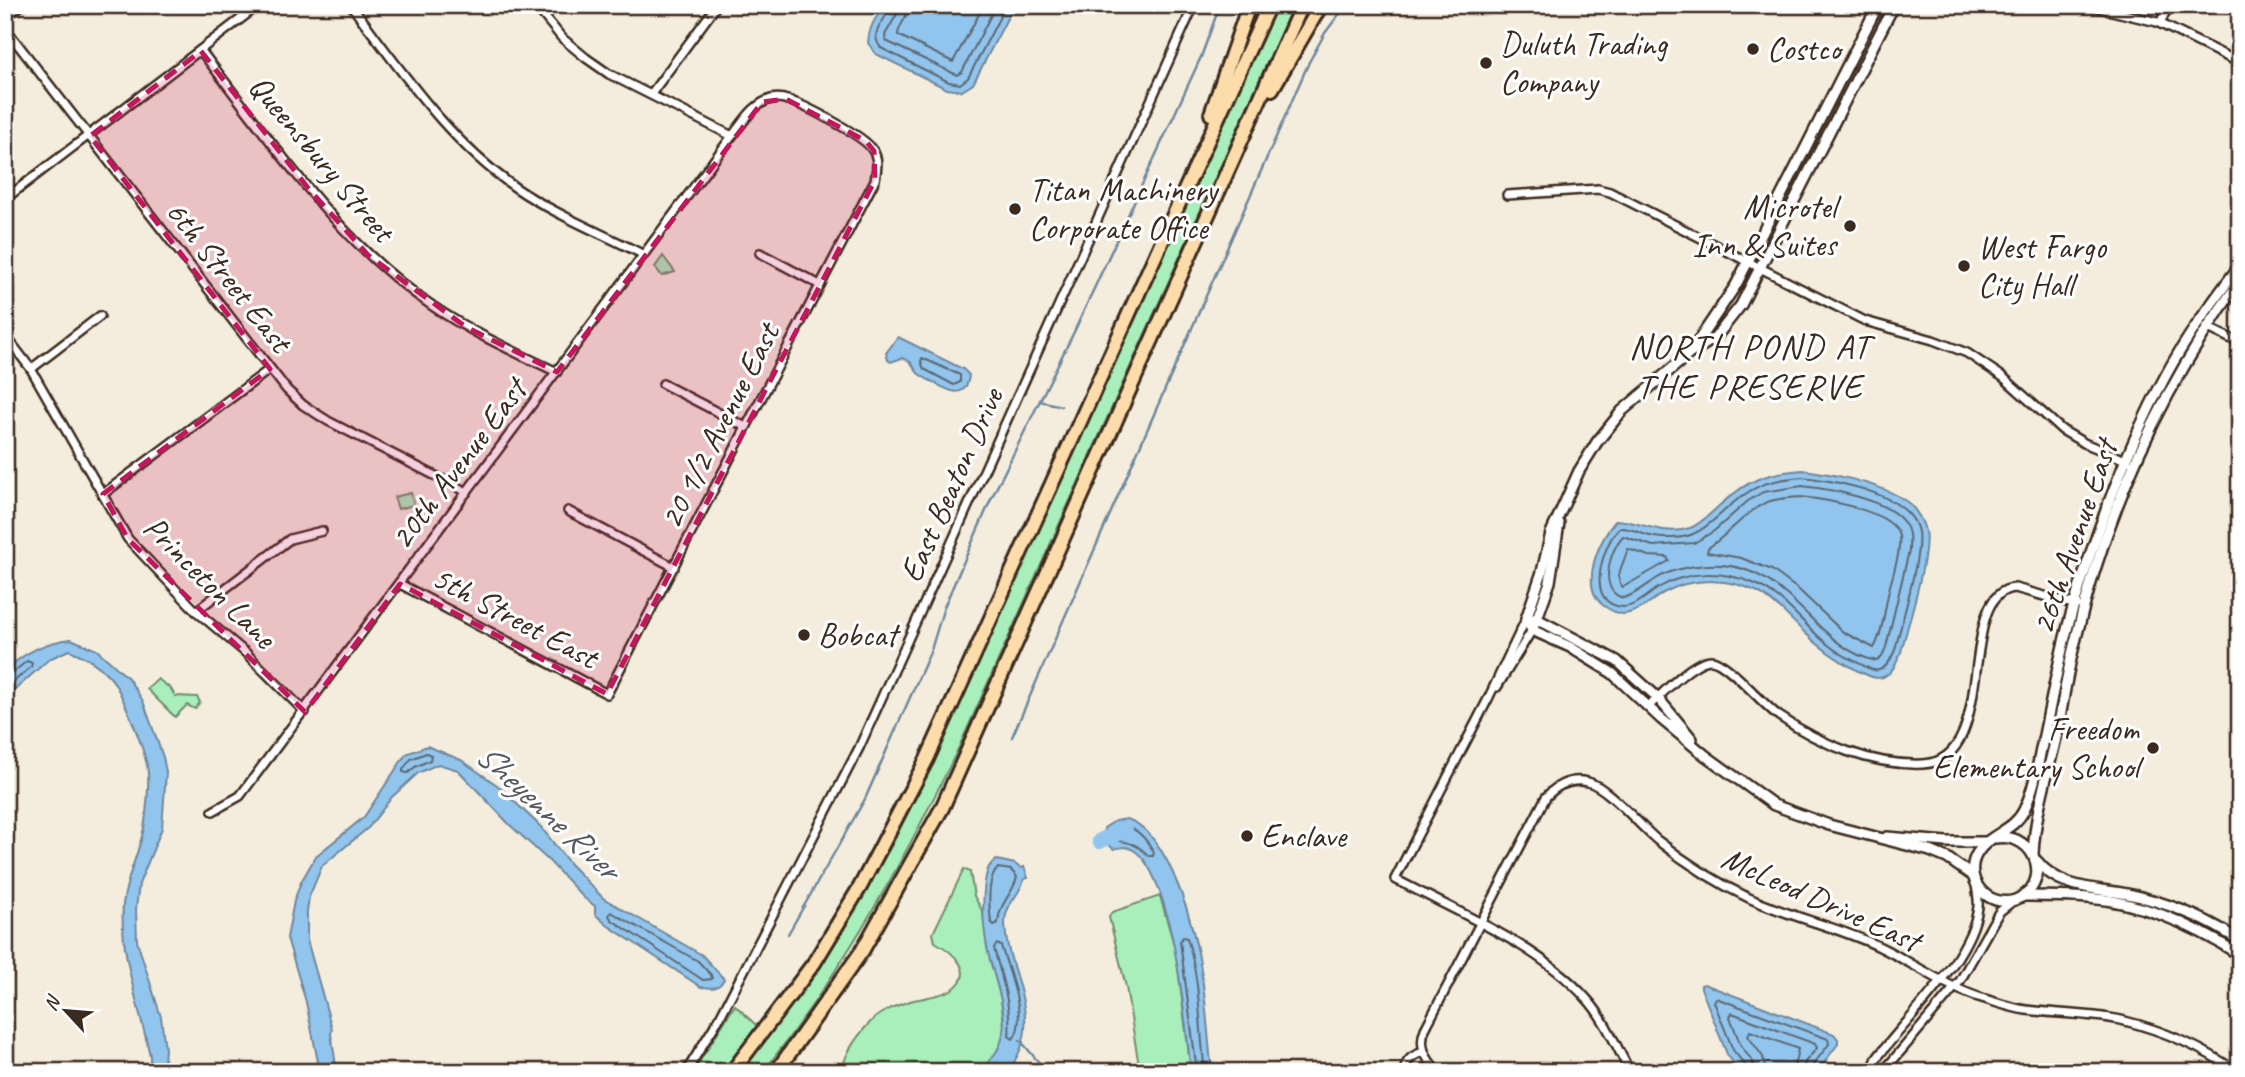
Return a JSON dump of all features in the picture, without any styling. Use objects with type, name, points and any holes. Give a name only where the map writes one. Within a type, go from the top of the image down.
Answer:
[{"type":"highway","points":[[1186,186],[1249,5]]},
{"type":"highway","points":[[732,1072],[814,963],[860,887],[915,782],[1269,5]]},
{"type":"highway","points":[[776,1072],[862,951],[942,808],[1302,5]]},
{"type":"highway","points":[[1226,172],[1321,5]]},
{"type":"street","points":[[5,16],[20,5]]},
{"type":"street","points":[[5,199],[259,5]]},
{"type":"street","points":[[351,5],[438,118],[492,169],[517,189],[644,255]]},
{"type":"street","points":[[535,5],[562,38],[609,74],[732,136]]},
{"type":"street","points":[[650,94],[717,5]]},
{"type":"street","name":"East Beaton Drive","points":[[686,1072],[720,1017],[859,748],[1194,5]]},
{"type":"street","points":[[1689,354],[1719,313],[1748,261],[1878,5]]},
{"type":"street","points":[[1630,1072],[1588,999],[1550,965],[1480,923],[1395,879],[1526,619],[1542,572],[1550,533],[1579,471],[1597,442],[1622,411],[1689,354],[1715,338],[1741,305],[1894,5]]},
{"type":"street","points":[[2087,5],[2160,23],[2240,63]]},
{"type":"street","points":[[2160,23],[2169,5]]},
{"type":"street","name":"6th Street East","points":[[5,28],[270,369],[303,405],[328,421],[467,492]]},
{"type":"street","name":"Queensbury Street","points":[[201,51],[308,188],[368,255],[422,299],[466,327],[557,372]]},
{"type":"street","name":"20th Avenue East","points":[[213,811],[240,796],[305,712],[750,113],[762,102],[786,99],[866,141],[874,151],[878,166],[875,180]]},
{"type":"street","name":"20 1/2 Avenue East","points":[[607,694],[875,180]]},
{"type":"street","points":[[1507,195],[1602,189],[1865,321],[1933,340],[1967,353],[2003,377],[2062,430],[2125,461],[2136,462]]},
{"type":"street","points":[[760,253],[820,285]]},
{"type":"street","name":"26th Avenue East","points":[[1991,840],[2010,828],[2023,813],[2034,781],[2063,646],[2111,520],[2175,380],[2203,325],[2240,265]]},
{"type":"street","name":"26th Avenue East","points":[[2034,857],[2036,819],[2048,774],[2079,606],[2102,516],[2167,374],[2240,281]]},
{"type":"street","points":[[31,369],[100,316]]},
{"type":"street","points":[[2203,325],[2240,343]]},
{"type":"street","name":"Princeton Lane","points":[[5,335],[31,369],[128,539],[197,611],[246,653],[305,712]]},
{"type":"street","points":[[103,494],[270,369]]},
{"type":"street","points":[[663,384],[746,427]]},
{"type":"street","points":[[568,511],[674,566]]},
{"type":"street","points":[[1488,699],[1537,619],[1550,582],[1561,511]]},
{"type":"street","points":[[197,611],[290,539],[322,531]]},
{"type":"street","name":"5th Street East","points":[[400,584],[607,694]]},
{"type":"street","points":[[1648,707],[1698,663],[1716,660],[1727,666],[1777,715],[1816,738],[1871,757],[1929,764],[1950,753],[1964,734],[1984,629],[1990,604],[1995,596],[2005,589],[2015,588],[2079,606]]},
{"type":"street","points":[[1526,619],[1537,619],[1617,662],[1658,698],[1706,756]]},
{"type":"street","points":[[1526,619],[1532,630],[1591,659],[1612,673],[1706,756],[1774,805],[1829,825],[1930,850],[1947,858],[1974,880],[1982,892],[1997,901],[2019,898],[2090,898],[2138,907],[2180,923],[2240,956]]},
{"type":"street","name":"McLeod Drive East","points":[[1424,1052],[1422,1037],[1425,1029],[1546,797],[1563,784],[1574,781],[1590,782],[1603,789],[1664,846],[1717,881],[1775,909],[1874,944],[1940,980],[1981,998],[2022,1010],[2120,1020],[2173,1037],[2210,1053],[2237,1072]]},
{"type":"street","points":[[1866,835],[1947,842],[2013,838],[2021,841],[2047,872],[2068,884],[2152,900],[2185,912],[2240,941]]},
{"type":"street","points":[[1871,1072],[1877,1058],[1940,980],[1968,936],[1978,907],[1974,880],[1975,857],[1991,840]]},
{"type":"street","points":[[1883,1072],[1955,987],[1999,912],[2019,898],[2035,880],[2034,857]]},
{"type":"street","points":[[1404,1072],[1408,1060],[1424,1052],[1438,1072]]},
{"type":"highlighted area","points":[[201,51],[308,188],[368,255],[466,327],[557,372],[762,102],[786,99],[866,141],[874,151],[875,180],[607,694],[400,584],[305,712],[128,539],[103,494],[270,369],[90,136]]},
{"type":"green space","points":[[1274,5],[1293,5],[938,790],[870,915],[820,995],[763,1072],[741,1072],[831,948],[893,843],[943,740]]},
{"type":"green space","points":[[663,256],[675,272],[662,276],[655,267]]},
{"type":"green space","points":[[411,493],[414,505],[398,509],[394,497]]},
{"type":"green space","points":[[158,679],[171,689],[175,696],[197,697],[200,702],[195,709],[187,705],[175,717],[147,689]]},
{"type":"green space","points":[[964,869],[970,872],[974,896],[983,912],[987,946],[1001,1000],[1004,1024],[1002,1042],[994,1056],[979,1072],[843,1072],[851,1047],[878,1016],[903,1003],[951,990],[959,983],[963,970],[960,963],[949,951],[935,942],[933,933]]},
{"type":"green space","points":[[1160,896],[1176,952],[1191,1072],[1140,1072],[1126,987],[1109,917],[1112,912]]},
{"type":"green space","points":[[735,1005],[757,1026],[722,1072],[693,1072]]},
{"type":"water","points":[[885,5],[1014,5],[973,84],[962,91],[947,89],[876,54],[868,43],[869,37],[873,23]]},
{"type":"water","points":[[898,337],[963,369],[969,375],[964,389],[954,392],[943,387],[920,375],[906,359],[891,362],[888,360],[886,353]]},
{"type":"water","points":[[1802,470],[1853,479],[1879,487],[1909,503],[1922,521],[1926,542],[1917,590],[1901,652],[1895,666],[1887,675],[1873,677],[1828,653],[1770,600],[1758,592],[1736,584],[1712,581],[1676,587],[1635,611],[1623,614],[1615,613],[1596,597],[1592,575],[1594,563],[1603,539],[1616,520],[1671,531],[1690,528],[1748,484],[1778,473]]},
{"type":"water","points":[[71,639],[97,650],[128,678],[143,701],[163,757],[166,772],[162,828],[139,884],[136,909],[137,941],[161,1017],[165,1049],[163,1072],[150,1072],[150,1056],[124,941],[123,905],[143,832],[148,786],[144,753],[127,708],[114,683],[104,671],[90,660],[69,650],[49,659],[5,699],[5,671],[35,649]]},
{"type":"water","points":[[427,746],[461,760],[497,785],[540,826],[570,864],[603,898],[702,955],[724,979],[722,983],[714,987],[701,987],[607,925],[595,914],[595,906],[510,825],[458,770],[438,764],[418,773],[392,797],[369,827],[322,866],[309,897],[307,940],[332,1029],[337,1072],[320,1072],[306,1002],[287,938],[294,901],[316,856],[364,817],[406,754]]},
{"type":"water","points":[[1127,819],[1141,826],[1153,839],[1164,855],[1181,894],[1200,963],[1212,1072],[1191,1072],[1174,947],[1155,879],[1141,857],[1125,847],[1114,849],[1106,840],[1104,828],[1115,821]]},
{"type":"water","points":[[997,860],[1024,867],[1028,878],[1024,879],[1010,904],[1005,922],[1007,942],[1022,998],[1025,1034],[1019,1053],[1007,1072],[979,1072],[997,1051],[1004,1019],[987,947],[983,914],[987,872]]},
{"type":"water","points":[[1704,984],[1834,1034],[1838,1044],[1817,1072],[1757,1072],[1737,1068],[1727,1054],[1701,988]]},
{"type":"waterway","points":[[788,934],[865,799],[931,650],[944,607],[992,497],[1074,332],[1201,57],[1220,5]]},
{"type":"waterway","points":[[1012,737],[1309,62],[1325,33],[1346,5]]},
{"type":"waterway","points":[[1040,401],[1061,406]]},
{"type":"waterway","name":"Sheyenne River","points":[[1100,841],[1125,830]]},
{"type":"waterway","points":[[1020,1040],[1047,1072]]},
{"type":"place","name":"Costco","points":[[1753,49]]},
{"type":"place","name":"Duluth Trading Company","points":[[1486,63]]},
{"type":"place","name":"Titan Machinery Corporate Office","points":[[1015,209]]},
{"type":"place","name":"Microtel Inn & Suites","points":[[1850,226]]},
{"type":"place","name":"West Fargo City Hall","points":[[1964,266]]},
{"type":"place","name":"Bobcat","points":[[804,635]]},
{"type":"place","name":"Freedom Elementary School","points":[[2153,748]]},
{"type":"place","name":"Enclave","points":[[1247,836]]},
{"type":"district","name":"NORTH POND AT THE PRESERVE","points":[[1750,366]]}]
